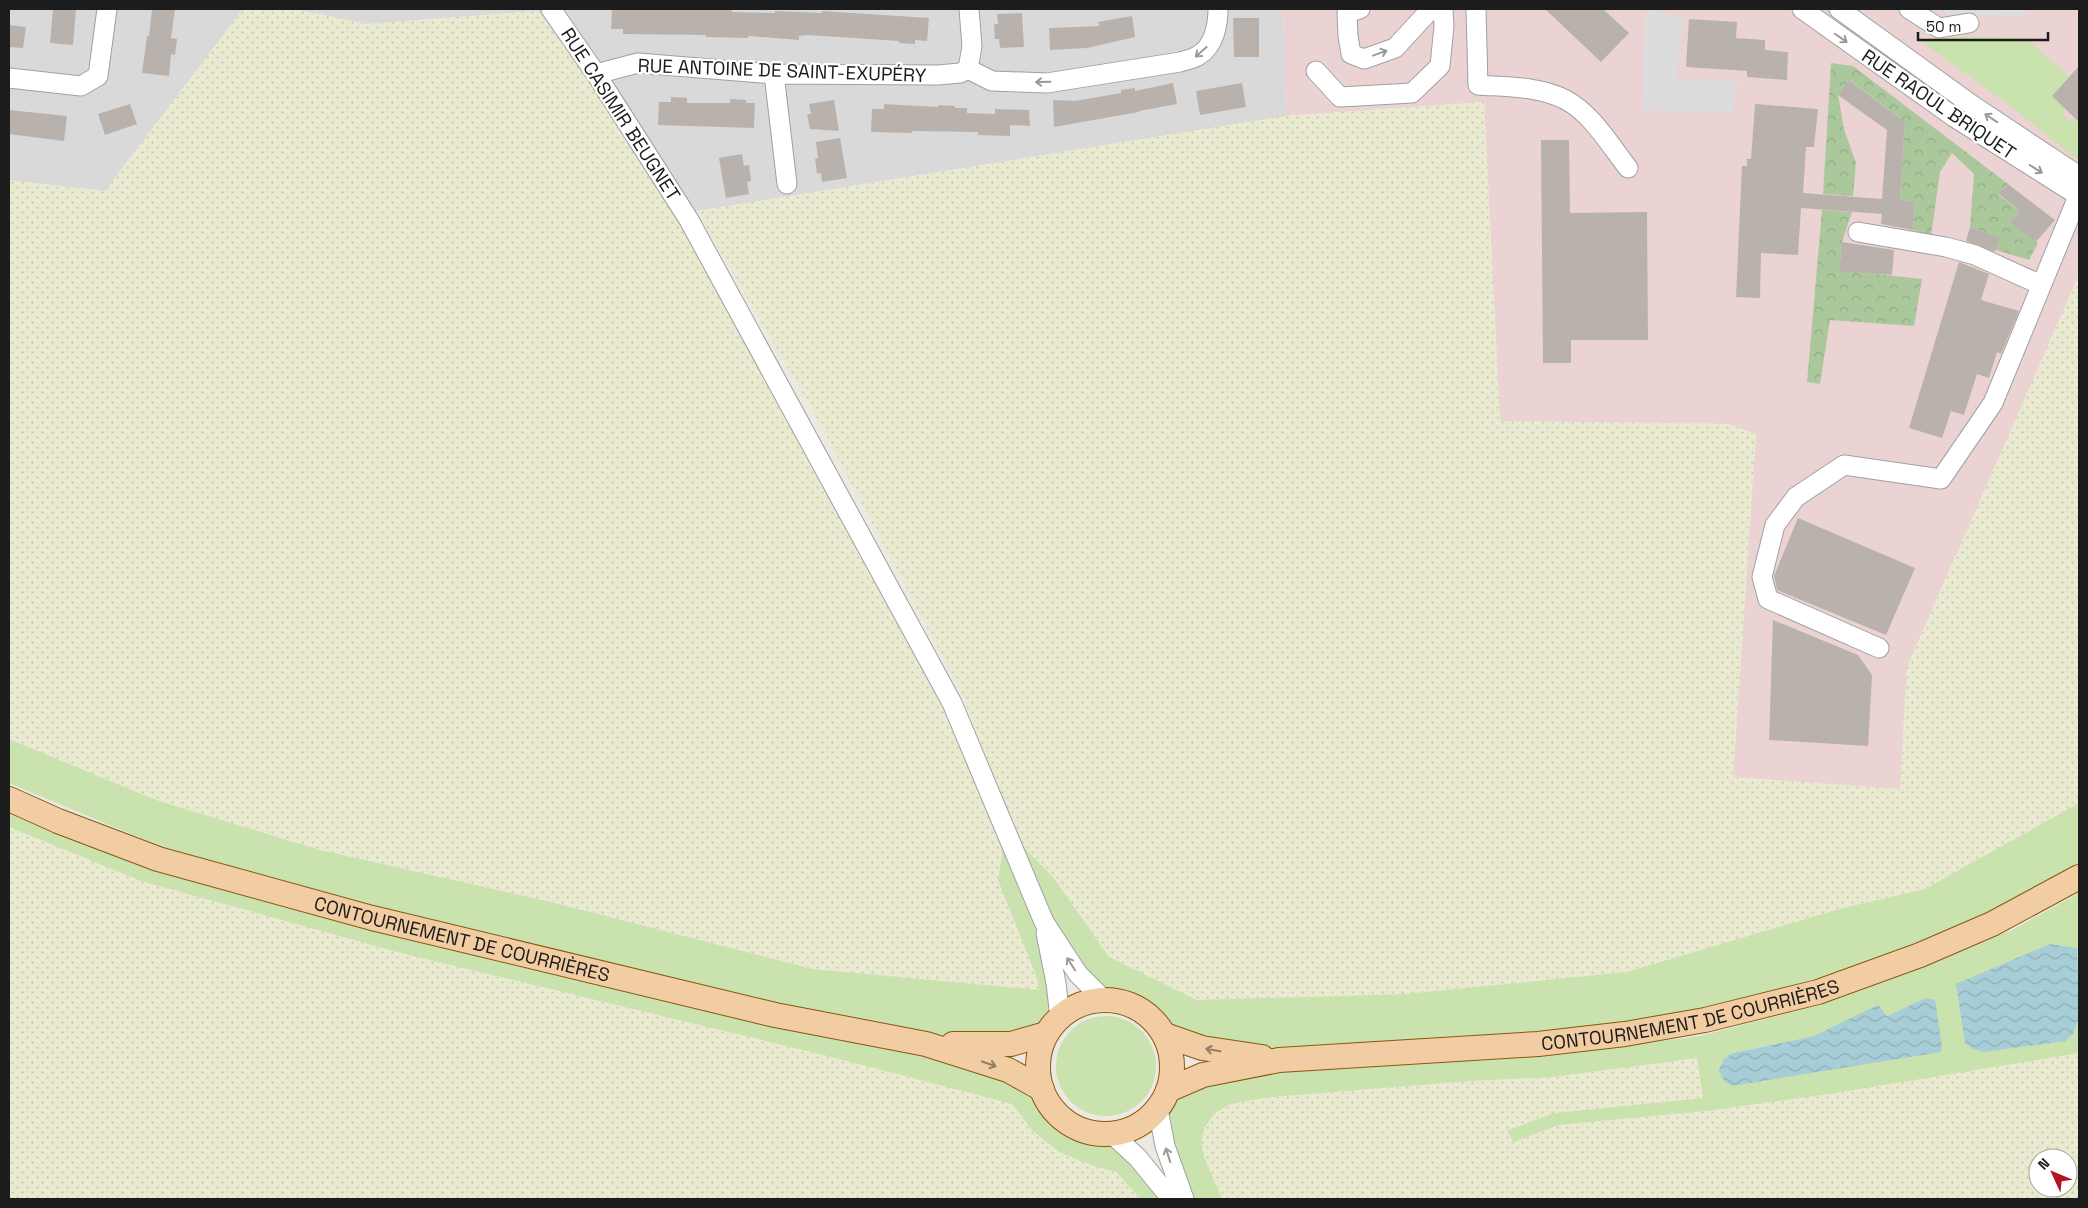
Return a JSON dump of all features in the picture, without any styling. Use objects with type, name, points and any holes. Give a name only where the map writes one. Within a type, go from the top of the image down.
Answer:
[{"type":"main road","name":"CONTOURNEMENT DE COURRIÈRES","points":[[9,799],[58,821],[158,859],[363,916],[775,1015],[926,1044],[1008,1070],[1042,1089]]},
{"type":"main road","name":"CONTOURNEMENT DE COURRIÈRES","points":[[1163,1099],[1202,1075],[1279,1060],[1538,1044],[1624,1034],[1706,1020],[1818,992],[1920,955],[1992,924],[2079,878]]},
{"type":"main road","points":[[1104,1000],[1118,1000],[1145,1012],[1165,1035],[1170,1048],[1172,1062],[1163,1099],[1137,1126],[1112,1134],[1097,1134],[1069,1124],[1048,1102],[1038,1075],[1038,1061],[1053,1026],[1080,1004],[1104,1000]]},
{"type":"main road","name":"CONTOURNEMENT DE COURRIÈRES","points":[[926,1044],[1003,1044],[1053,1026]]},
{"type":"main road","name":"CONTOURNEMENT DE COURRIÈRES","points":[[1165,1035],[1202,1048],[1279,1060]]},
{"type":"street","points":[[9,78],[81,86],[98,76],[107,9]]},
{"type":"street","name":"RUE CASIMIR BEUGNET","points":[[551,9],[596,74],[690,220],[952,703],[1044,922]]},
{"type":"street","points":[[969,9],[972,46],[968,69],[992,81],[1047,83],[1180,62],[1200,55],[1213,39],[1218,20],[1218,9]]},
{"type":"street","points":[[1360,9],[1347,13],[1348,36],[1351,54],[1364,59],[1395,48],[1431,9]]},
{"type":"street","points":[[1316,71],[1340,97],[1412,92],[1440,66],[1444,26],[1443,9]]},
{"type":"street","points":[[1476,9],[1478,85],[1537,90],[1566,100],[1588,117],[1628,168]]},
{"type":"street","name":"RUE RAOUL BRIQUET","points":[[1802,9],[1954,117],[2079,195]]},
{"type":"street","points":[[1909,9],[1939,28],[1969,23]]},
{"type":"street","name":"RUE RAOUL BRIQUET","points":[[1846,12],[1972,105],[2079,176]]},
{"type":"street","name":"RUE ANTOINE DE SAINT-EXUPÉRY","points":[[596,74],[638,63],[774,74],[938,75],[960,73],[968,69]]},
{"type":"street","points":[[774,74],[787,184]]},
{"type":"street","points":[[1879,648],[1768,599],[1762,577],[1776,525],[1796,497],[1844,465],[1941,478],[1993,403],[2079,195]]},
{"type":"street","points":[[1858,232],[1975,255],[2041,285]]},
{"type":"street","points":[[1044,922],[1078,974],[1104,1000]]},
{"type":"street","points":[[1044,922],[1056,982],[1053,1026]]},
{"type":"street","points":[[1163,1099],[1165,1146],[1184,1199]]},
{"type":"street","points":[[1112,1134],[1138,1158],[1164,1190],[1174,1199]]},
{"type":"shaded area","points":[[9,9],[243,9],[105,191],[9,180]]},
{"type":"shaded area","points":[[295,9],[1283,9],[1286,116],[697,211],[677,219],[588,76],[538,11],[366,24]]},
{"type":"shaded area","points":[[1283,9],[2079,9],[2079,275],[1907,667],[1900,790],[1733,777],[1756,434],[1728,424],[1500,421],[1484,102],[1286,116]]},
{"type":"shaded area","points":[[1646,9],[1683,18],[1676,79],[1738,82],[1732,113],[1642,110]]},
{"type":"shaded area","points":[[1944,9],[2028,9],[2027,17],[1944,14]]},
{"type":"green space","points":[[243,9],[295,9],[366,24],[538,11],[588,76],[677,219],[939,701],[1004,845],[998,880],[1040,990],[813,969],[547,901],[320,850],[156,800],[9,739],[9,180],[105,191]]},
{"type":"green space","points":[[1964,36],[2026,38],[2069,77],[2052,96],[2066,109],[2062,114],[2071,122],[2075,118],[2079,122],[2079,161],[2005,102],[1920,41]]},
{"type":"green space","points":[[1831,63],[1853,66],[2008,184],[1999,195],[2020,211],[2010,222],[2038,243],[2029,260],[1996,250],[1999,238],[1970,227],[1974,174],[1952,153],[1940,172],[1931,236],[1913,230],[1915,202],[1900,200],[1905,122],[1850,80],[1838,95],[1844,129],[1856,163],[1853,196],[1823,194]]},
{"type":"green space","points":[[1484,102],[1500,421],[1728,424],[1756,434],[1733,777],[1900,789],[1907,667],[2079,275],[2079,803],[1925,889],[1839,909],[1627,972],[1405,994],[1197,1000],[1109,957],[1053,877],[1020,843],[961,692],[817,419],[697,211],[1286,116]]},
{"type":"green space","points":[[1822,210],[1852,212],[1842,242],[1839,270],[1922,279],[1914,326],[1830,320],[1820,384],[1807,382]]},
{"type":"green space","points":[[9,739],[156,800],[320,850],[547,901],[813,969],[1039,990],[1037,978],[998,880],[1004,845],[1028,904],[1044,955],[1052,999],[1048,1010],[1036,1027],[1027,1033],[969,1036],[922,1034],[783,1005],[423,919],[164,848],[9,783]]},
{"type":"green space","points":[[2079,803],[2079,866],[1995,911],[1910,946],[1822,977],[1704,1009],[1624,1024],[1524,1034],[1270,1049],[1243,1048],[1172,1027],[1162,1011],[1145,998],[1097,983],[1080,967],[1037,890],[1020,843],[1053,877],[1109,957],[1197,1000],[1405,994],[1627,972],[1839,909],[1925,889]]},
{"type":"green space","points":[[9,812],[966,1063],[1026,1087],[1047,1120],[1064,1133],[1079,1140],[1111,1147],[1123,1154],[1163,1199],[1141,1199],[1116,1172],[1091,1165],[1059,1152],[1032,1130],[1012,1104],[832,1057],[401,953],[141,881],[9,827]]},
{"type":"green space","points":[[9,827],[141,881],[401,953],[832,1057],[1012,1104],[1032,1130],[1059,1152],[1091,1165],[1116,1172],[1141,1199],[9,1199]]},
{"type":"green space","points":[[2079,893],[2079,1012],[2076,948],[2073,1034],[2079,1018],[2079,1053],[1829,1094],[1706,1111],[1559,1125],[1514,1142],[1507,1131],[1554,1113],[1703,1098],[1697,1058],[1553,1077],[1469,1081],[1262,1098],[1228,1105],[1214,1114],[1205,1127],[1201,1141],[1204,1157],[1222,1199],[1193,1199],[1166,1124],[1169,1114],[1184,1092],[1241,1075],[1558,1055],[1700,1036],[1820,1005],[1924,967],[2012,930]],"holes":[[[1925,998],[1940,1052],[1733,1053],[1814,1036],[1842,1023],[1887,1016]]]},
{"type":"green space","points":[[1106,1016],[1116,1017],[1134,1024],[1148,1038],[1155,1056],[1155,1076],[1148,1094],[1134,1108],[1116,1115],[1106,1116],[1096,1115],[1078,1108],[1064,1094],[1057,1076],[1056,1066],[1057,1056],[1064,1038],[1078,1024],[1096,1017]]},
{"type":"green space","points":[[2079,1053],[2079,1199],[1222,1199],[1204,1157],[1201,1141],[1205,1127],[1214,1114],[1228,1105],[1262,1098],[1469,1081],[1553,1077],[1696,1058],[1703,1098],[1554,1113],[1514,1142],[1559,1125],[1706,1111]]},
{"type":"water","points":[[2050,944],[2077,948],[2079,1018],[2073,1034],[2065,1041],[1984,1052],[1973,1049],[1965,1043],[1956,984]]},
{"type":"water","points":[[1925,998],[1935,1000],[1942,1047],[1941,1052],[1732,1086],[1724,1081],[1719,1070],[1724,1059],[1733,1053],[1814,1036],[1878,1005],[1887,1016]]},
{"type":"building","points":[[53,9],[76,9],[73,45],[50,43]]},
{"type":"building","points":[[152,9],[175,9],[171,38],[177,39],[175,55],[171,54],[169,76],[142,73]]},
{"type":"building","points":[[612,9],[732,9],[732,12],[775,13],[775,11],[822,13],[822,11],[929,18],[927,41],[915,40],[915,44],[899,43],[899,41],[808,35],[799,36],[799,40],[748,36],[748,38],[706,37],[706,35],[623,34],[623,29],[611,29]]},
{"type":"building","points":[[1545,9],[1603,9],[1629,33],[1601,62]]},
{"type":"building","points":[[1022,13],[1024,47],[1000,48],[999,39],[995,39],[994,24],[998,24],[997,14]]},
{"type":"building","points":[[1132,16],[1135,37],[1087,48],[1050,50],[1049,28],[1099,26],[1098,22]]},
{"type":"building","points":[[1233,18],[1259,18],[1259,57],[1234,57]]},
{"type":"building","points":[[1689,19],[1737,22],[1736,38],[1765,40],[1765,50],[1788,52],[1787,80],[1747,77],[1747,71],[1686,67]]},
{"type":"building","points":[[9,25],[26,27],[23,48],[9,47]]},
{"type":"building","points":[[2079,66],[2079,122],[2052,96]]},
{"type":"building","points":[[1849,80],[1905,122],[1900,200],[1915,202],[1913,230],[1881,224],[1882,214],[1801,208],[1798,255],[1761,253],[1760,298],[1736,297],[1742,166],[1747,166],[1747,159],[1751,159],[1755,104],[1818,109],[1814,147],[1806,147],[1803,193],[1882,199],[1887,130],[1838,95]]},
{"type":"building","points":[[1173,83],[1177,104],[1054,127],[1053,100],[1075,101],[1121,93],[1121,90],[1135,88],[1135,91]]},
{"type":"building","points":[[1242,83],[1246,107],[1200,115],[1196,91]]},
{"type":"building","points":[[671,97],[687,98],[687,103],[730,103],[730,99],[746,100],[746,103],[755,103],[754,128],[658,125],[659,102],[671,102]]},
{"type":"building","points":[[834,100],[839,131],[810,129],[807,114],[811,114],[809,104]]},
{"type":"building","points":[[130,104],[137,124],[105,135],[98,114]]},
{"type":"building","points":[[884,104],[955,106],[955,108],[967,108],[967,113],[995,114],[995,109],[1029,110],[1030,126],[1010,125],[1010,136],[978,135],[978,132],[871,132],[872,109],[884,109]]},
{"type":"building","points":[[9,110],[67,116],[64,141],[9,134]]},
{"type":"building","points":[[840,138],[847,178],[822,182],[821,173],[817,174],[815,159],[818,158],[816,142]]},
{"type":"building","points":[[1541,140],[1569,140],[1570,213],[1647,212],[1648,340],[1571,340],[1571,363],[1543,363]]},
{"type":"building","points":[[742,154],[744,166],[749,165],[751,181],[747,182],[749,194],[726,198],[719,158]]},
{"type":"building","points":[[2008,184],[2055,220],[2036,242],[2010,222],[2020,211],[1999,194]]},
{"type":"building","points":[[1970,227],[2000,238],[1995,252],[1966,241]]},
{"type":"building","points":[[1842,242],[1894,250],[1892,275],[1839,271]]},
{"type":"building","points":[[1959,262],[1989,274],[1981,300],[2019,311],[2001,354],[1997,352],[1989,378],[1977,374],[1964,415],[1951,411],[1942,438],[1909,428]]},
{"type":"building","points":[[1798,518],[1915,568],[1886,635],[1777,590],[1774,576]]},
{"type":"building","points":[[1773,620],[1858,655],[1872,675],[1868,746],[1769,740]]}]
